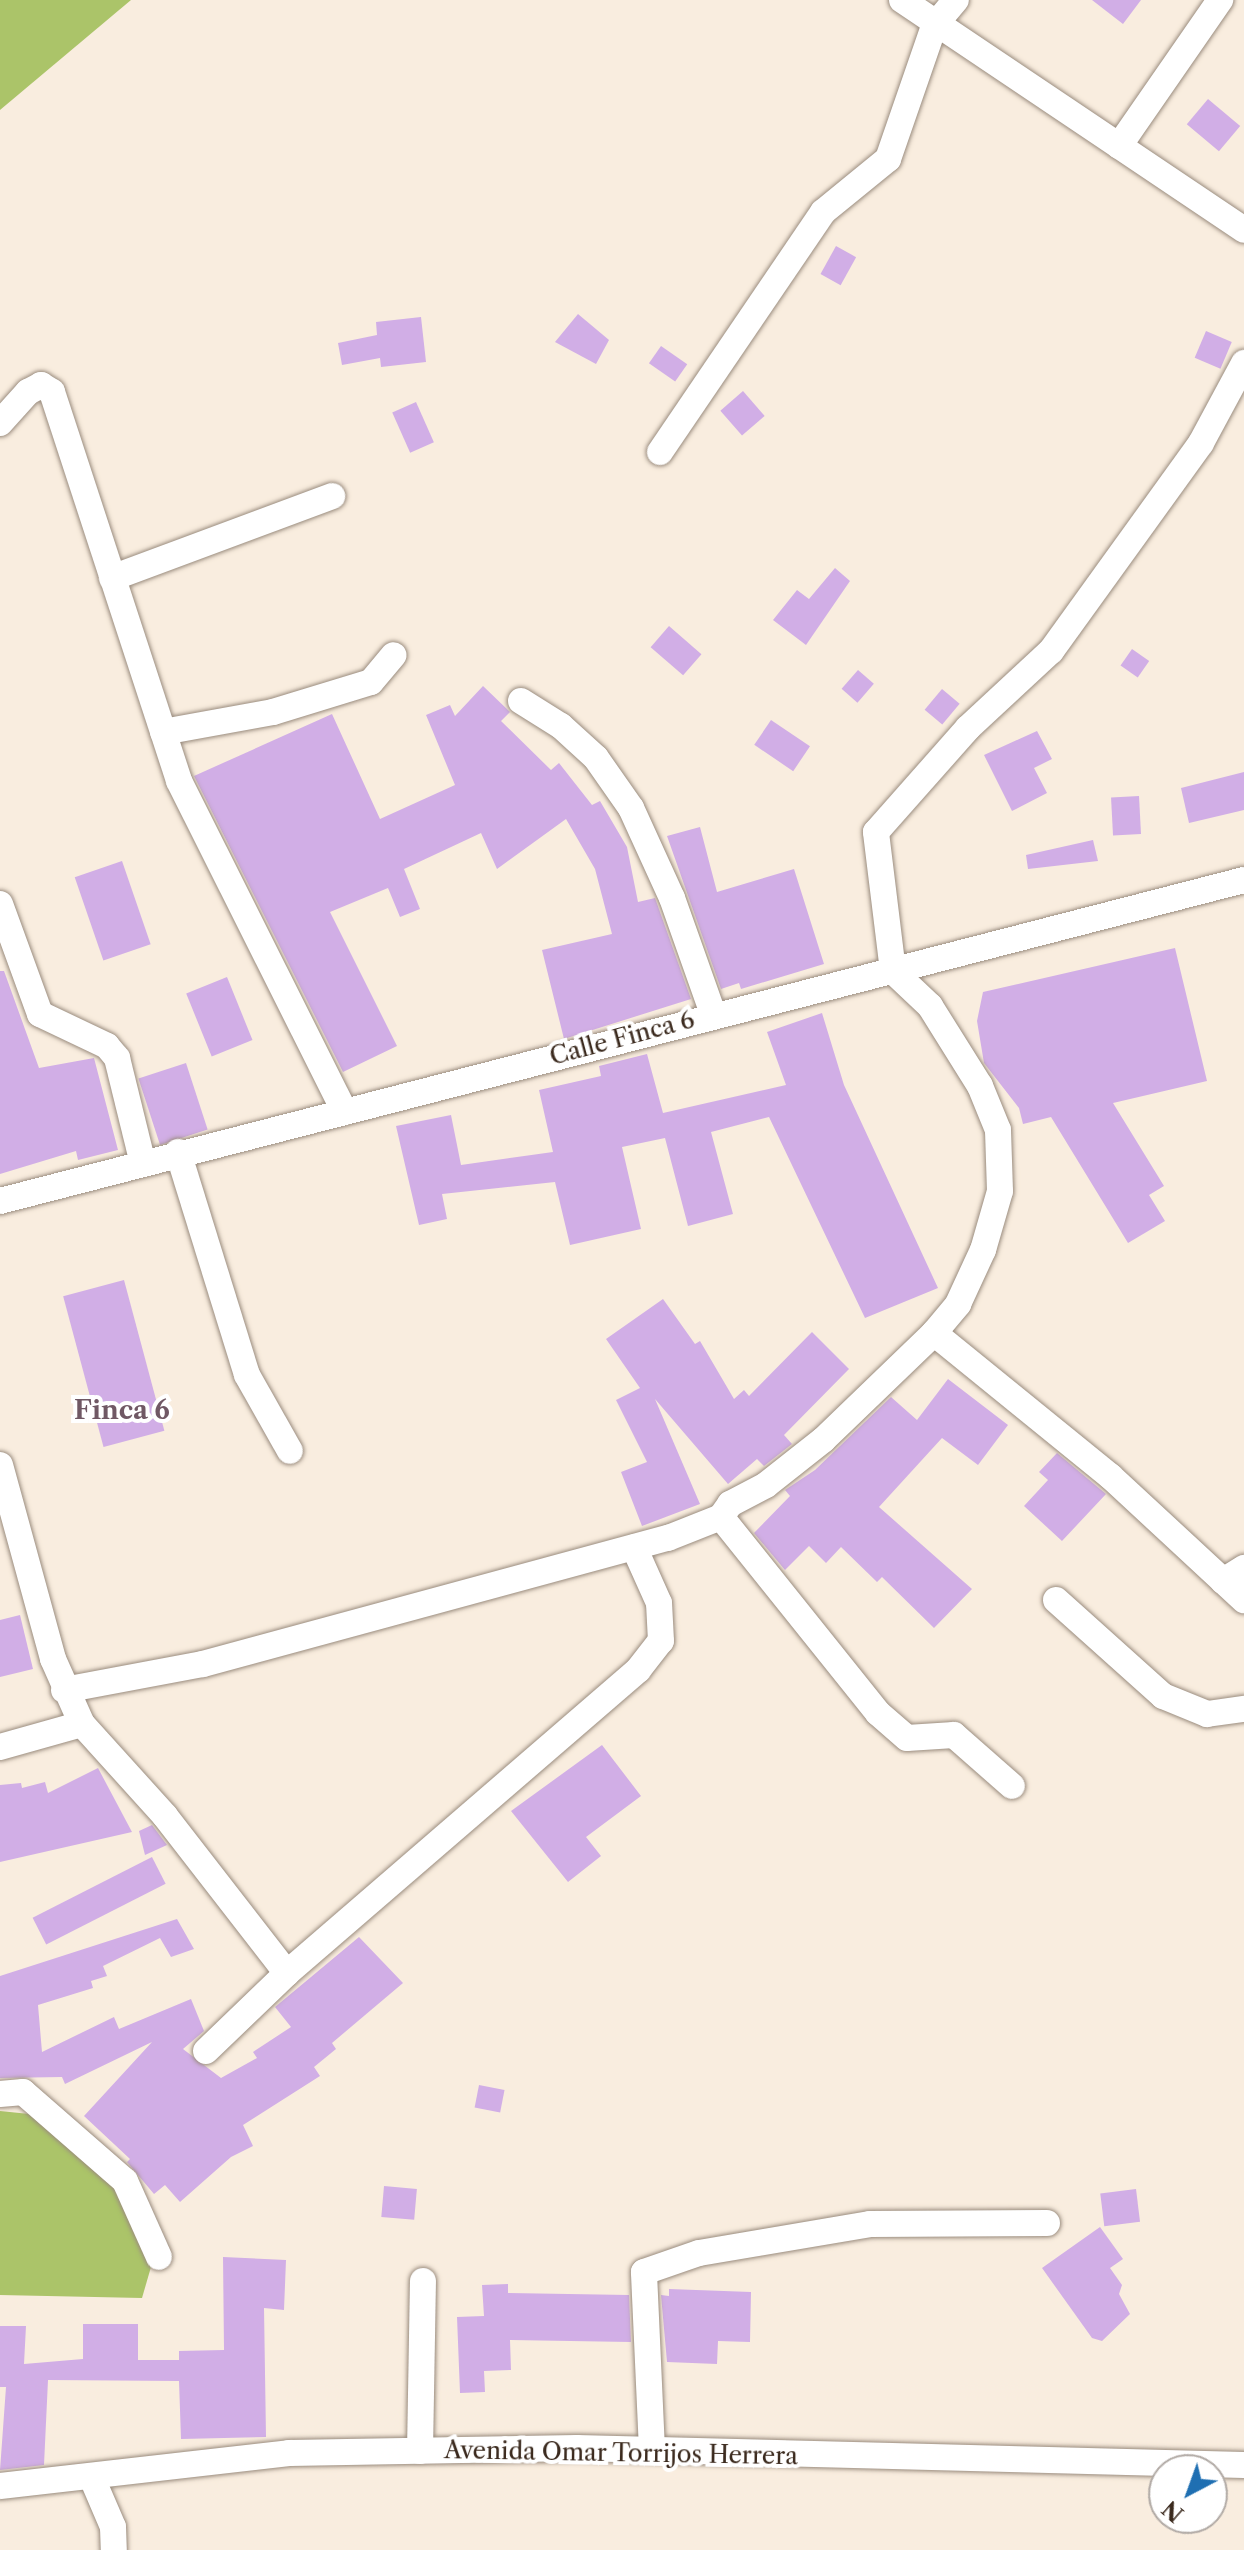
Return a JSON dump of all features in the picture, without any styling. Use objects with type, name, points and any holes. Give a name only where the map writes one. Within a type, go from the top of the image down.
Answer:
[{"type":"street","points":[[902,0],[934,26],[1244,230]]},
{"type":"street","points":[[660,452],[823,212],[888,159],[934,26],[956,0]]},
{"type":"street","points":[[1119,146],[1220,0]]},
{"type":"street","points":[[64,1690],[203,1664],[634,1547],[721,1517],[730,1504],[766,1485],[823,1440],[934,1333],[958,1304],[983,1250],[1000,1191],[998,1130],[980,1086],[930,1006],[893,971],[876,832],[968,728],[1051,651],[1201,443],[1244,363]]},
{"type":"street","points":[[0,423],[28,392],[41,385],[52,392],[179,781],[345,1112]]},
{"type":"street","points":[[112,578],[332,496]]},
{"type":"street","points":[[163,732],[273,712],[371,682],[394,655]]},
{"type":"street","points":[[521,701],[561,726],[596,758],[631,808],[672,898],[713,1014]]},
{"type":"street","name":"Calle Finca 6","points":[[0,1201],[178,1152],[345,1112],[713,1014],[1244,880]]},
{"type":"street","points":[[0,904],[40,1014],[107,1046],[117,1058],[143,1164]]},
{"type":"street","points":[[178,1152],[247,1375],[290,1451]]},
{"type":"street","points":[[934,1333],[1234,1575],[1244,1600]]},
{"type":"street","points":[[0,1465],[64,1690],[82,1724],[165,1816],[287,1973]]},
{"type":"street","points":[[721,1517],[878,1713],[907,1738],[954,1735],[1012,1786]]},
{"type":"street","points":[[206,2051],[287,1973],[638,1670],[661,1641],[659,1603],[634,1547]]},
{"type":"street","points":[[1056,1600],[1163,1696],[1207,1714],[1244,1709]]},
{"type":"street","points":[[0,1747],[82,1724]]},
{"type":"street","points":[[0,2094],[23,2092],[125,2181],[159,2257]]},
{"type":"street","points":[[652,2450],[644,2272],[699,2253],[870,2224],[1047,2223]]},
{"type":"street","points":[[420,2451],[423,2281]]},
{"type":"street","name":"Avenida Omar Torrijos Herrera","points":[[0,2486],[92,2478],[289,2453],[652,2450],[1244,2465]]},
{"type":"street","points":[[92,2478],[113,2527],[114,2550]]},
{"type":"green space","points":[[0,0],[131,0],[0,110]]},
{"type":"green space","points":[[0,2111],[39,2115],[119,2186],[151,2267],[142,2298],[0,2295]]},
{"type":"building","points":[[1092,0],[1141,0],[1123,24]]},
{"type":"building","points":[[1208,99],[1240,126],[1219,151],[1187,124]]},
{"type":"building","points":[[836,246],[856,257],[841,285],[820,274]]},
{"type":"building","points":[[578,314],[609,340],[596,364],[555,342]]},
{"type":"building","points":[[421,317],[426,362],[381,367],[380,358],[342,365],[338,343],[377,335],[376,322]]},
{"type":"building","points":[[1206,331],[1232,342],[1220,369],[1195,358]]},
{"type":"building","points":[[661,346],[687,364],[675,382],[649,363]]},
{"type":"building","points":[[743,391],[765,416],[742,436],[720,411]]},
{"type":"building","points":[[416,402],[434,442],[410,453],[392,413]]},
{"type":"building","points":[[835,568],[850,581],[806,645],[773,620],[797,590],[809,599]]},
{"type":"building","points":[[669,626],[701,654],[683,675],[651,647]]},
{"type":"building","points":[[1132,649],[1149,661],[1138,677],[1121,665]]},
{"type":"building","points":[[858,670],[874,684],[857,703],[842,689]]},
{"type":"building","points":[[483,686],[510,712],[501,721],[551,770],[559,763],[592,805],[600,801],[627,847],[638,902],[655,898],[691,999],[564,1039],[542,950],[612,934],[595,869],[566,819],[497,869],[481,833],[404,869],[420,909],[400,917],[388,888],[330,912],[397,1046],[343,1072],[194,776],[332,714],[380,819],[455,785],[426,715],[450,705],[455,716]]},
{"type":"building","points":[[942,689],[960,704],[942,724],[925,710]]},
{"type":"building","points":[[771,720],[810,746],[793,771],[754,745]]},
{"type":"building","points":[[1037,731],[1052,759],[1034,768],[1047,793],[1012,811],[984,755]]},
{"type":"building","points":[[1244,772],[1244,810],[1189,823],[1181,788]]},
{"type":"building","points":[[1139,796],[1141,834],[1113,835],[1111,797]]},
{"type":"building","points":[[700,827],[717,892],[794,869],[824,964],[741,989],[739,983],[721,989],[667,836]]},
{"type":"building","points":[[1093,840],[1098,861],[1028,869],[1026,855]]},
{"type":"building","points":[[122,861],[151,944],[103,960],[75,877]]},
{"type":"building","points":[[1175,948],[1207,1081],[1113,1103],[1164,1186],[1149,1195],[1165,1221],[1128,1243],[1051,1117],[1023,1124],[1019,1108],[984,1063],[977,1021],[983,992]]},
{"type":"building","points":[[0,971],[4,971],[39,1068],[94,1058],[118,1150],[78,1160],[76,1151],[0,1174]]},
{"type":"building","points":[[227,977],[252,1040],[212,1057],[186,993]]},
{"type":"building","points":[[822,1013],[844,1085],[938,1288],[865,1318],[769,1117],[711,1132],[733,1214],[688,1226],[665,1138],[622,1147],[641,1229],[570,1245],[555,1182],[442,1194],[447,1219],[419,1225],[396,1126],[451,1115],[461,1165],[553,1152],[539,1090],[601,1076],[599,1066],[647,1054],[663,1113],[786,1085],[767,1032]]},
{"type":"building","points":[[186,1063],[208,1130],[160,1145],[138,1078]]},
{"type":"building","points":[[124,1280],[164,1431],[104,1447],[63,1296]]},
{"type":"building","points":[[663,1299],[695,1344],[700,1341],[734,1399],[744,1390],[749,1396],[812,1332],[849,1369],[784,1435],[792,1444],[764,1466],[757,1459],[728,1484],[655,1399],[700,1504],[642,1526],[621,1472],[647,1462],[616,1400],[640,1388],[606,1339]]},
{"type":"building","points":[[948,1379],[1008,1425],[978,1465],[942,1438],[879,1507],[972,1589],[934,1628],[882,1577],[877,1582],[841,1547],[826,1563],[809,1546],[785,1570],[754,1533],[790,1496],[785,1490],[815,1470],[891,1397],[917,1420]]},
{"type":"building","points":[[1057,1453],[1106,1494],[1062,1541],[1024,1506],[1048,1480],[1039,1472]]},
{"type":"building","points":[[20,1615],[33,1669],[0,1677],[0,1620]]},
{"type":"building","points":[[602,1745],[641,1796],[586,1837],[601,1856],[568,1882],[511,1811]]},
{"type":"building","points":[[98,1768],[132,1832],[0,1862],[0,1785],[21,1783],[22,1788],[45,1782],[48,1793]]},
{"type":"building","points":[[152,1825],[167,1845],[145,1855],[139,1831]]},
{"type":"building","points":[[152,1857],[166,1884],[46,1945],[33,1918]]},
{"type":"building","points":[[177,1919],[194,1949],[171,1957],[160,1938],[103,1966],[107,1976],[91,1981],[93,1988],[38,2005],[42,2052],[114,2017],[119,2029],[191,1999],[204,2031],[183,2049],[221,2078],[257,2058],[253,2052],[291,2027],[275,2007],[359,1937],[403,1983],[332,2043],[336,2049],[314,2067],[320,2076],[243,2125],[253,2146],[231,2157],[180,2202],[165,2185],[154,2194],[127,2162],[130,2159],[84,2116],[152,2042],[65,2084],[62,2077],[0,2078],[0,1976]]},
{"type":"building","points":[[479,2085],[505,2090],[500,2113],[475,2108]]},
{"type":"building","points":[[384,2186],[417,2189],[414,2220],[381,2217]]},
{"type":"building","points":[[1136,2189],[1140,2222],[1104,2226],[1100,2193]]},
{"type":"building","points":[[1100,2227],[1123,2259],[1110,2268],[1122,2285],[1119,2294],[1130,2314],[1102,2341],[1092,2338],[1042,2268]]},
{"type":"building","points":[[223,2257],[286,2260],[284,2310],[264,2308],[266,2437],[181,2439],[179,2381],[48,2380],[44,2465],[0,2470],[6,2387],[0,2387],[0,2326],[26,2326],[24,2364],[83,2359],[83,2324],[138,2324],[138,2360],[179,2360],[179,2351],[224,2350]]},
{"type":"building","points":[[508,2284],[508,2293],[629,2295],[631,2342],[510,2340],[511,2370],[484,2371],[485,2392],[460,2393],[457,2317],[484,2316],[482,2285]]},
{"type":"building","points":[[669,2289],[751,2292],[750,2342],[718,2341],[717,2364],[667,2362],[661,2295],[669,2296]]},
{"type":"district","name":"Finca 6","points":[[122,1411]]}]
